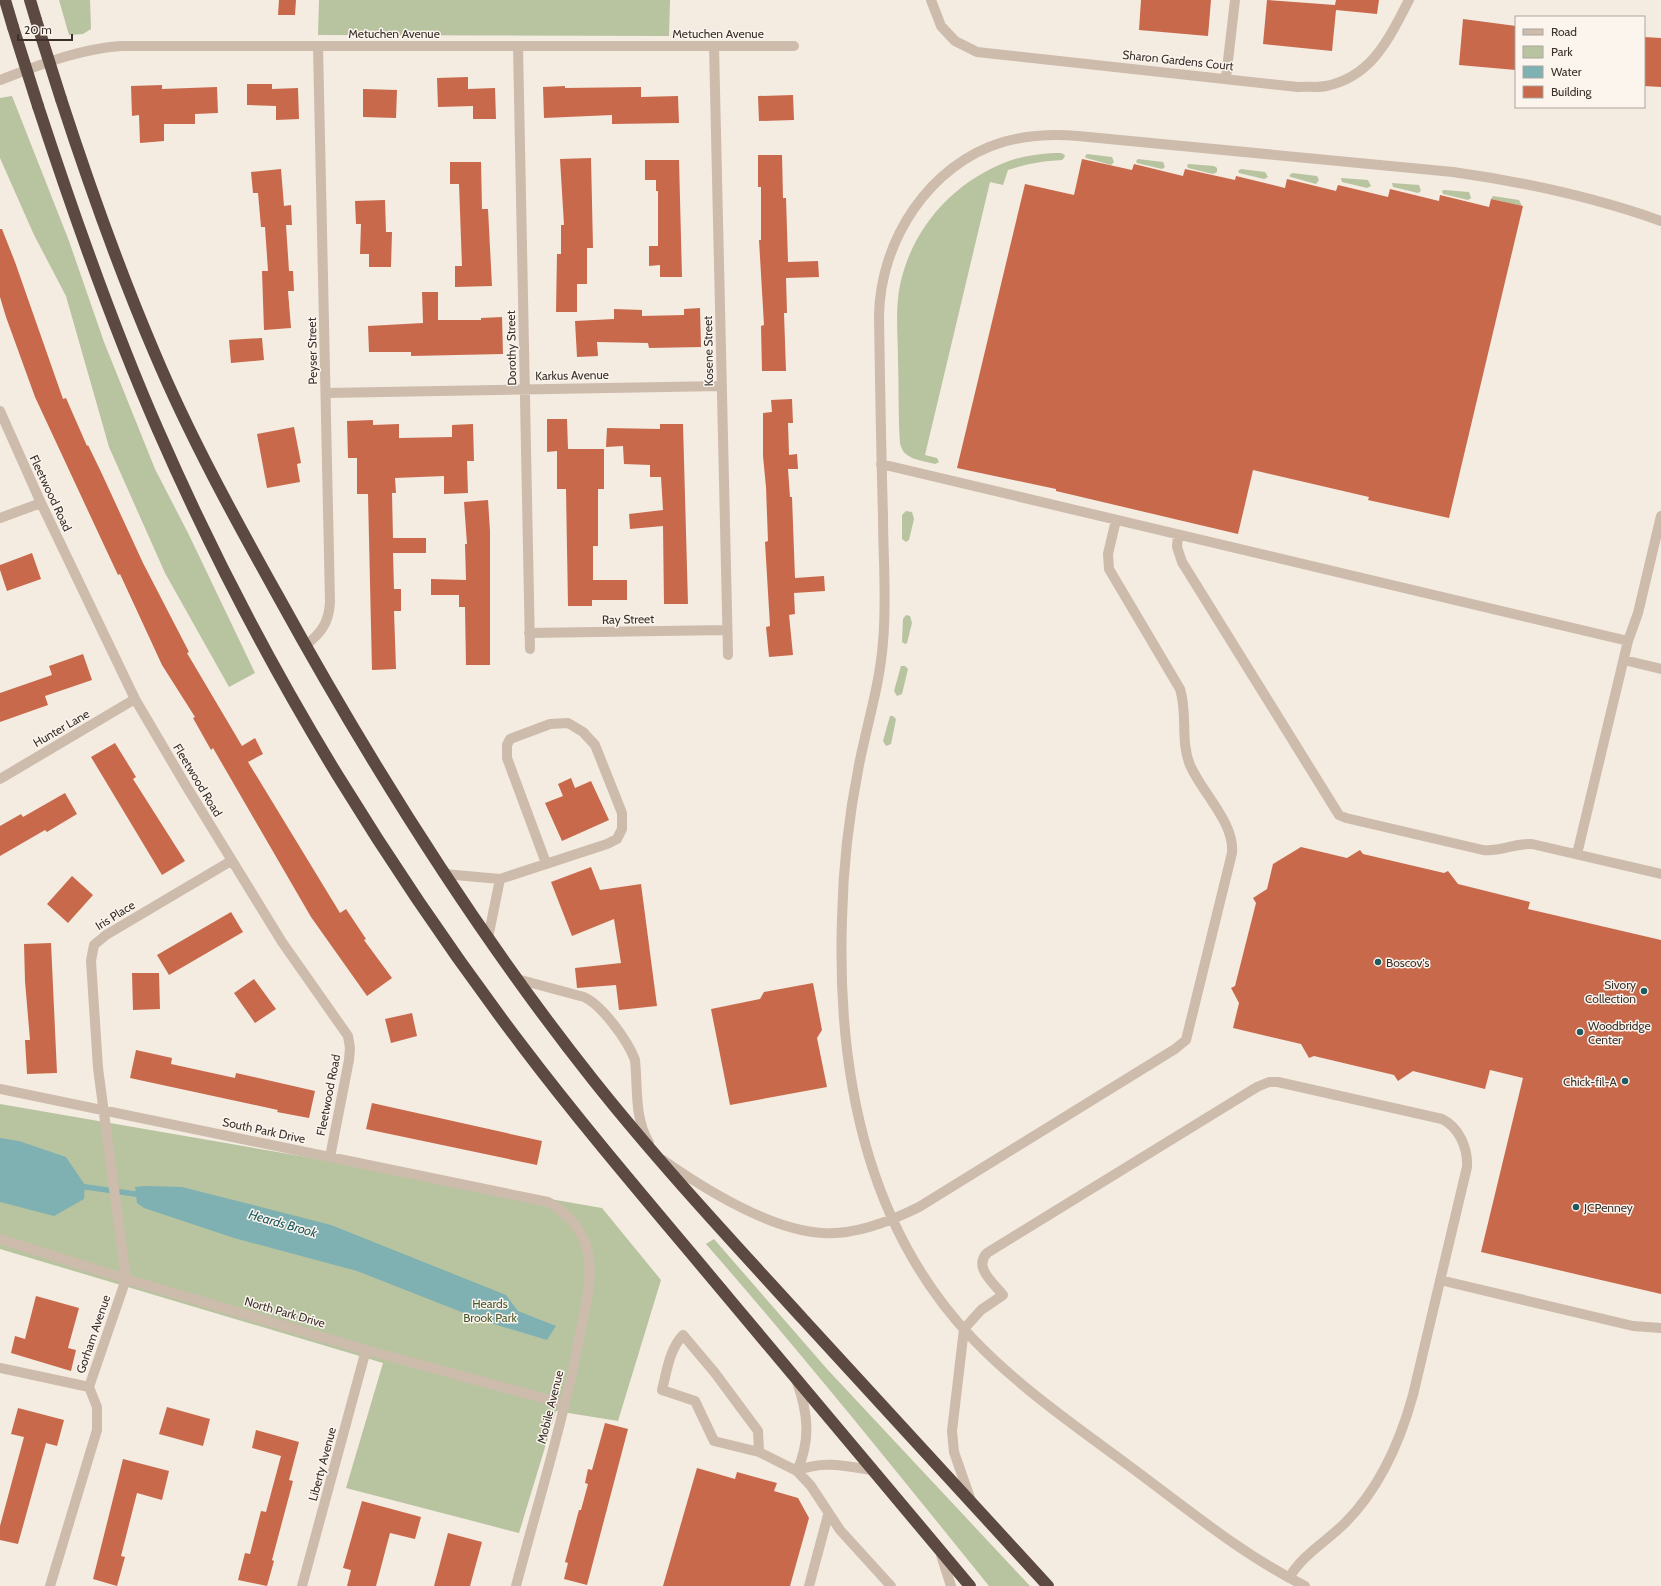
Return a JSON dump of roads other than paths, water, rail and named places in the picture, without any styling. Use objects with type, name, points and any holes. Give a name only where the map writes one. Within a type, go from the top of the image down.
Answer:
[{"type":"highway","points":[[6,0],[38,106],[105,299],[157,427],[184,487],[242,604],[273,663],[335,770],[442,935],[523,1046],[604,1150],[970,1586]]},
{"type":"highway","points":[[30,0],[61,99],[108,235],[156,356],[212,476],[305,646],[372,760],[444,874],[517,979],[594,1081],[729,1238],[1048,1586]]},
{"type":"street","name":"Sharon Gardens Court","points":[[931,0],[941,26],[954,41],[977,52],[1298,87],[1326,86],[1348,77],[1371,62],[1388,41],[1409,0]]},
{"type":"street","points":[[1226,78],[1235,0]]},
{"type":"street","name":"Metuchen Avenue","points":[[0,80],[70,55],[104,48],[140,46],[794,46]]},
{"type":"street","name":"Peyser Street","points":[[305,646],[322,630],[329,613],[326,393],[318,46]]},
{"type":"street","name":"Dorothy Street","points":[[518,46],[530,649]]},
{"type":"street","name":"Kosene Street","points":[[714,46],[728,655]]},
{"type":"street","points":[[1305,1586],[1247,1553],[1042,1400],[994,1360],[964,1329],[922,1272],[892,1218],[871,1164],[850,1077],[844,1024],[842,948],[843,902],[850,822],[859,766],[878,680],[884,639],[879,303],[883,276],[901,229],[914,208],[936,183],[964,162],[1002,143],[1034,136],[1066,135],[1438,170],[1505,179],[1543,187],[1619,207],[1661,221]]},
{"type":"street","name":"Karkus Avenue","points":[[326,393],[722,386]]},
{"type":"street","name":"Fleetwood Road","points":[[0,411],[41,504],[135,699],[231,861],[282,942],[348,1036],[350,1048],[349,1060],[330,1157]]},
{"type":"street","points":[[882,464],[1628,641]]},
{"type":"street","points":[[0,518],[41,504]]},
{"type":"street","points":[[1577,854],[1628,641],[1638,613],[1661,516]]},
{"type":"street","points":[[517,979],[584,997],[594,1001],[602,1010],[632,1052],[635,1060],[637,1102],[642,1130],[657,1155],[713,1192],[767,1219],[799,1230],[823,1233],[846,1232],[892,1218],[920,1206],[1184,1043],[1188,1036],[1232,853],[1232,841],[1229,832],[1194,773],[1187,757],[1184,741],[1184,706],[1180,690],[1109,569],[1108,554],[1116,520]]},
{"type":"street","points":[[1178,535],[1177,547],[1182,562],[1339,815],[1346,818],[1483,850],[1494,851],[1522,844],[1532,844],[1661,874]]},
{"type":"street","name":"Ray Street","points":[[529,633],[727,630]]},
{"type":"street","points":[[1624,660],[1661,669]]},
{"type":"street","name":"Hunter Lane","points":[[0,779],[135,699]]},
{"type":"street","points":[[444,874],[500,878],[607,844],[617,839],[622,829],[622,813],[595,745],[583,732],[568,722],[550,724],[510,739],[507,745],[507,758],[546,863]]},
{"type":"street","name":"Iris Place","points":[[104,1109],[98,1068],[91,961],[94,945],[106,935],[231,861]]},
{"type":"street","points":[[488,938],[500,878]]},
{"type":"street","points":[[971,1502],[956,1458],[952,1431],[964,1329],[981,1310],[1004,1295],[982,1268],[982,1260],[987,1253],[1257,1087],[1273,1081],[1438,1118],[1452,1126],[1466,1148],[1467,1167],[1410,1407],[1394,1452],[1371,1492],[1354,1514],[1336,1532],[1306,1556],[1289,1578]]},
{"type":"street","name":"South Park Drive","points":[[0,1089],[104,1109],[548,1202],[560,1208],[580,1233]]},
{"type":"street","name":"Gorham Avenue","points":[[50,1586],[97,1430],[97,1407],[89,1387],[126,1279],[104,1109]]},
{"type":"street","name":"Mobile Avenue","points":[[516,1586],[575,1362],[590,1277],[588,1252],[580,1233]]},
{"type":"street","name":"North Park Drive","points":[[0,1239],[126,1279],[366,1350],[565,1404]]},
{"type":"street","points":[[1440,1280],[1633,1326],[1661,1328]]},
{"type":"street","points":[[759,1452],[758,1431],[715,1373],[683,1336],[675,1344],[662,1390],[695,1401],[714,1441],[759,1452],[797,1471],[811,1486],[828,1515],[840,1530],[891,1586]]},
{"type":"street","name":"Liberty Avenue","points":[[302,1586],[366,1350]]},
{"type":"street","points":[[0,1368],[89,1387]]},
{"type":"street","points":[[794,1376],[806,1412],[807,1426],[805,1452],[797,1471]]},
{"type":"street","points":[[797,1471],[815,1465],[826,1464],[872,1470]]},
{"type":"street","points":[[809,1586],[828,1515]]},
{"type":"street","points":[[938,1547],[951,1586]]},
{"type":"water","points":[[0,1138],[19,1141],[66,1157],[85,1185],[84,1199],[54,1216],[0,1202]]},
{"type":"water","points":[[135,1187],[182,1187],[331,1225],[506,1295],[518,1311],[556,1326],[547,1340],[487,1322],[357,1271],[234,1238],[144,1208],[137,1203]]},
{"type":"waterway","name":"Heards Brook","points":[[79,1186],[142,1195]]},
{"type":"place","name":"Boscov's","points":[[1378,962]]},
{"type":"place","name":"Sivory Collection","points":[[1644,991]]},
{"type":"place","name":"Woodbridge Center","points":[[1580,1032]]},
{"type":"place","name":"Chick-fil-A","points":[[1625,1081]]},
{"type":"place","name":"JCPenney","points":[[1576,1207]]},
{"type":"park label","name":"Heards Brook Park","points":[[490,1310]]}]
